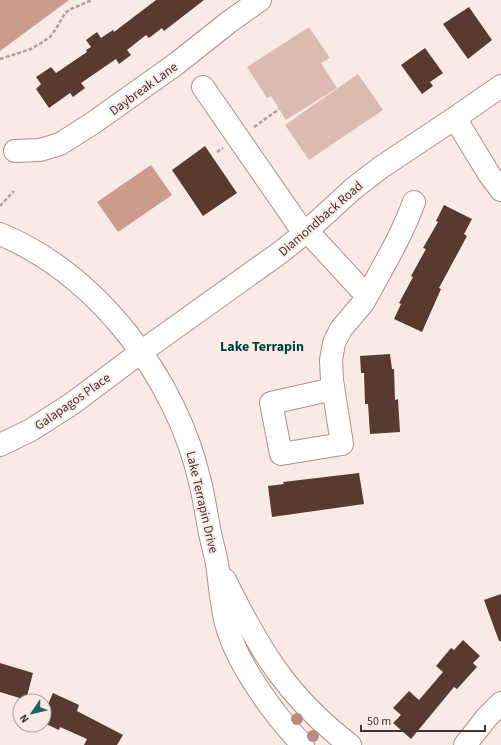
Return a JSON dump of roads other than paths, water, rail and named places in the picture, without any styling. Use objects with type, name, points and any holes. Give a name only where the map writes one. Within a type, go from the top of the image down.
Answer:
[{"type":"street","name":"Daybreak Lane","points":[[15,151],[40,150],[60,144],[73,136],[176,64],[229,22],[260,0]]},
{"type":"street","points":[[202,86],[306,232],[367,296]]},
{"type":"street","name":"Diamondback Road","points":[[141,352],[281,252],[306,232],[354,188],[380,168],[501,86]]},
{"type":"street","points":[[455,118],[489,174],[501,190]]},
{"type":"street","points":[[333,389],[331,360],[334,344],[341,329],[367,296],[408,220],[414,202]]},
{"type":"street","name":"Lake Terrapin Drive","points":[[0,234],[40,255],[71,277],[118,322],[141,352],[173,407],[189,445],[200,482],[217,563],[226,622],[236,650],[264,698],[288,729],[303,745]]},
{"type":"street","name":"Galapagos Place","points":[[0,445],[31,430],[73,403],[141,352]]},
{"type":"street","name":"Lake Terrapin Drive","points":[[217,563],[255,638],[276,672],[299,699],[328,729],[350,745]]},
{"type":"street","points":[[465,745],[487,717],[501,703]]},
{"type":"district","name":"Lake Terrapin","points":[[262,346]]}]
